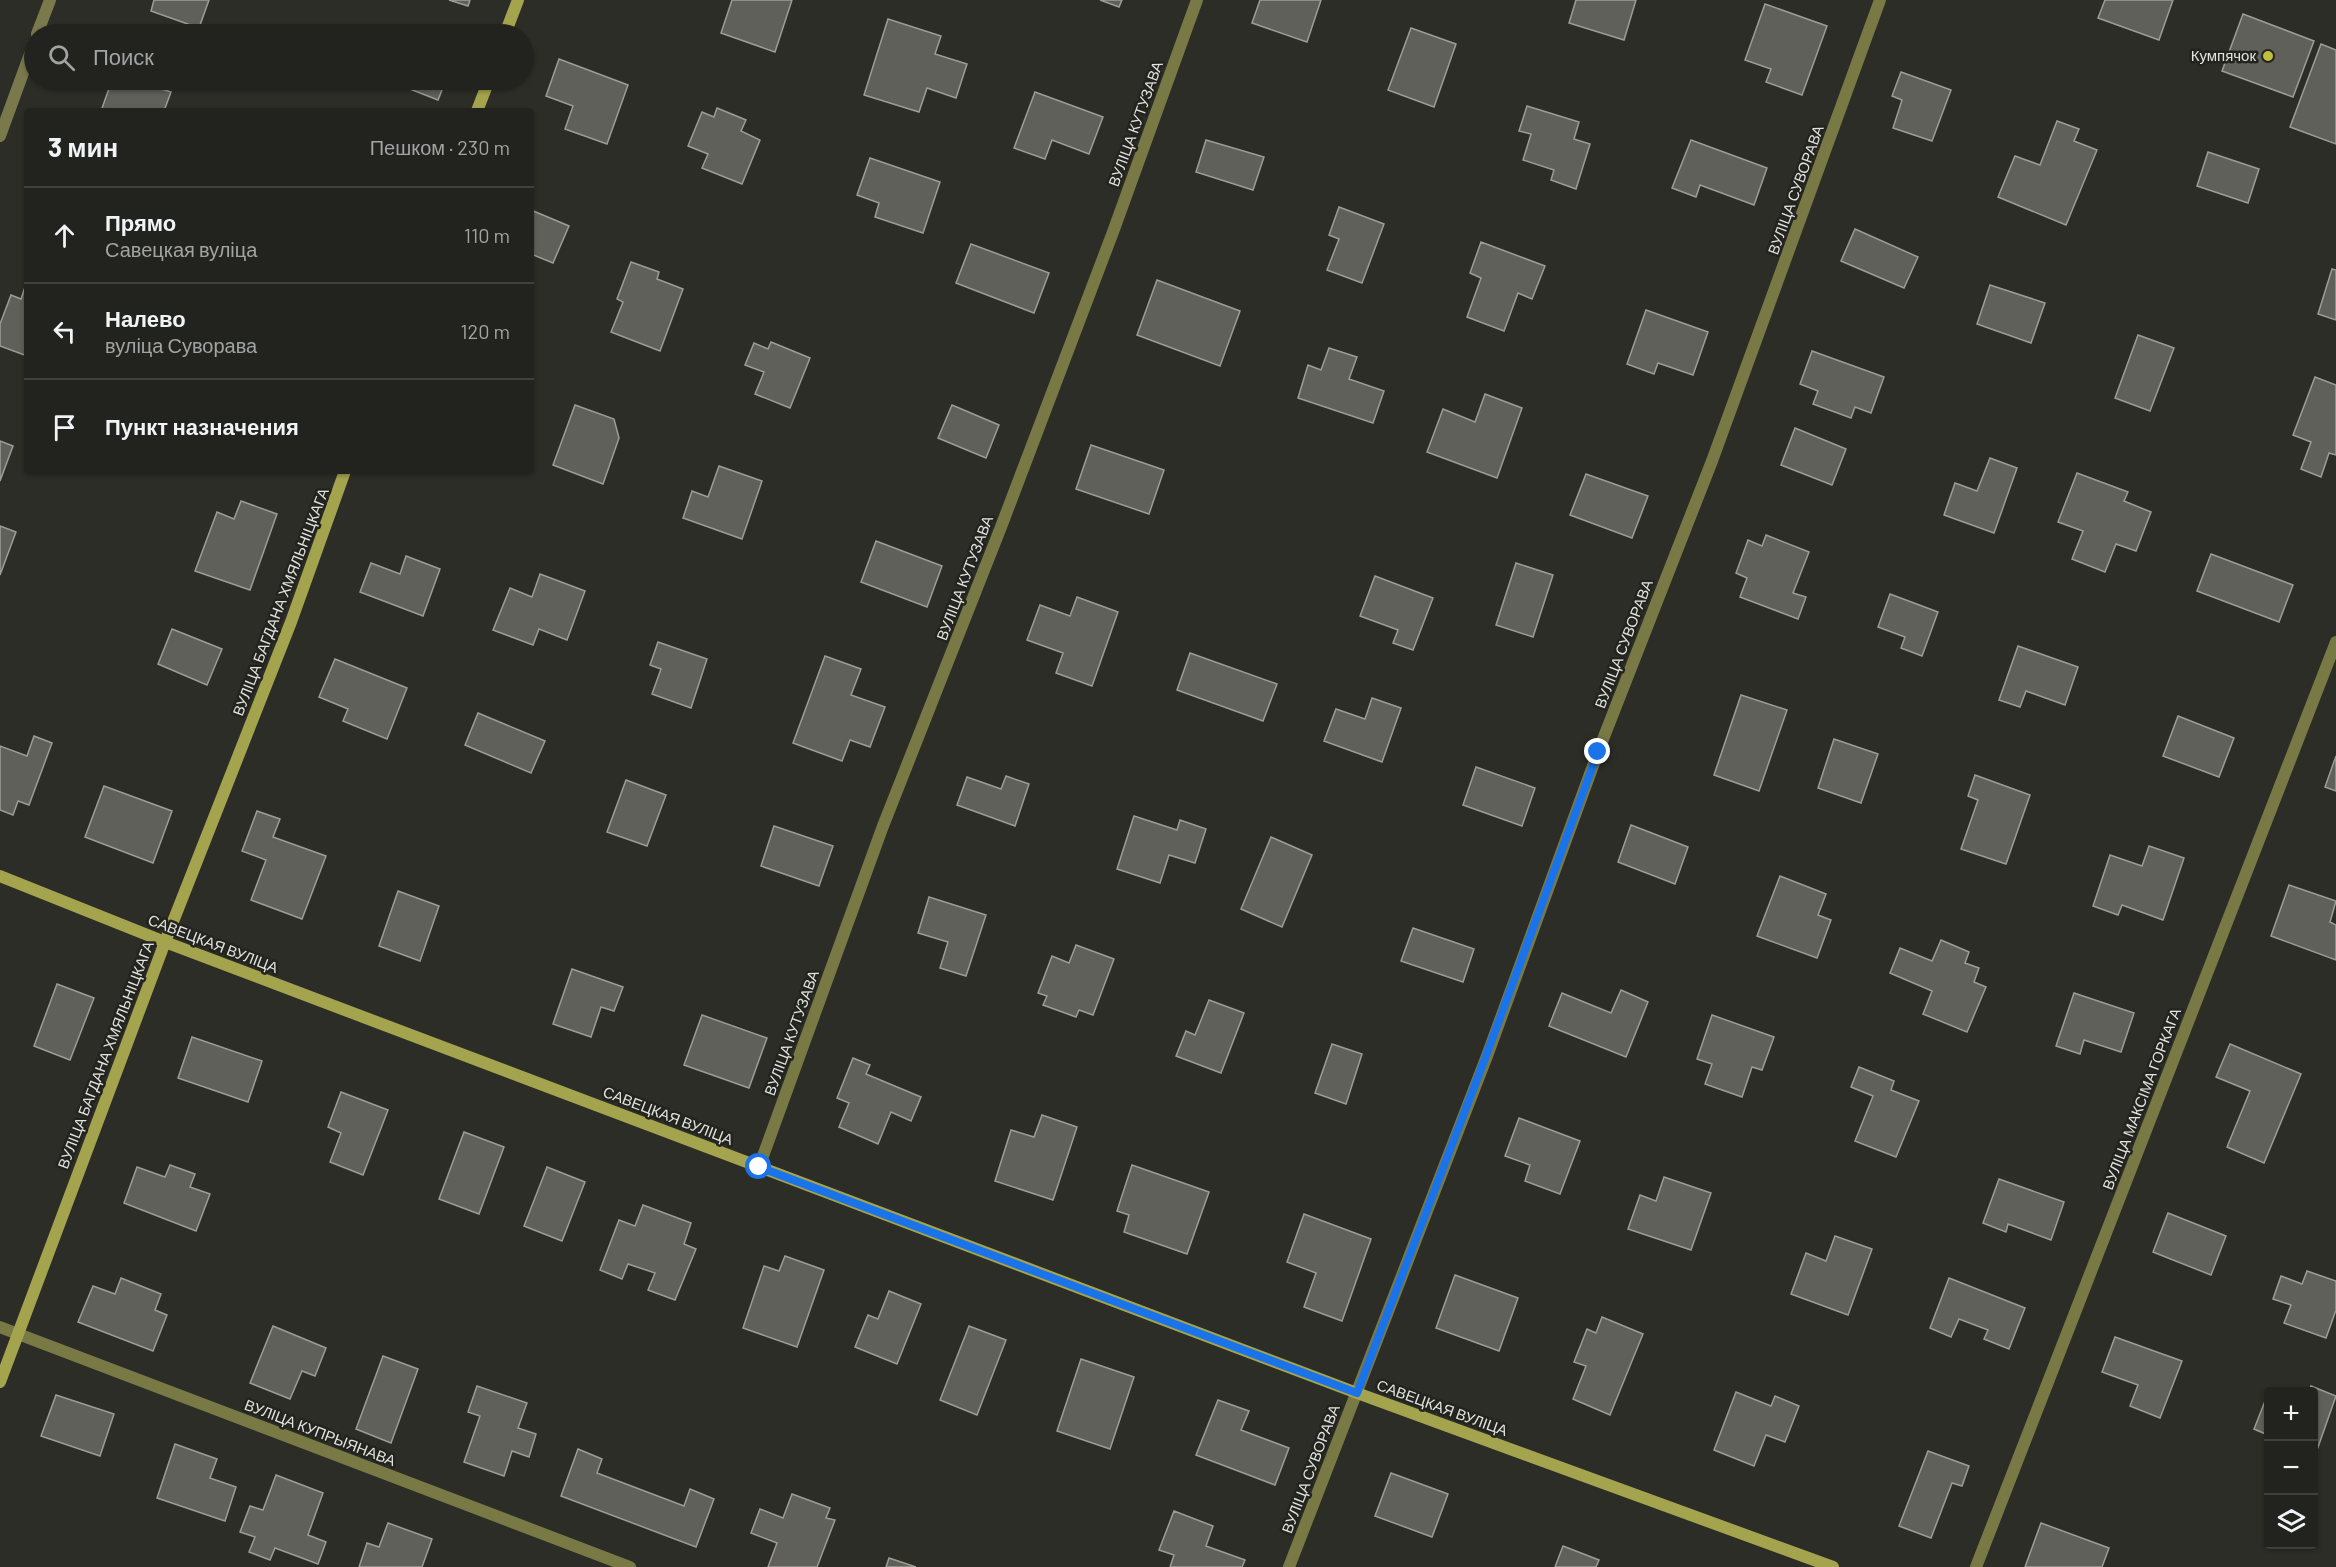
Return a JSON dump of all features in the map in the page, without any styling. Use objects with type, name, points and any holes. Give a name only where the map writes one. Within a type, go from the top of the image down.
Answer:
[{"type":"street","points":[[509,24],[518,0]]},
{"type":"street","name":"ВУЛІЦА КУТУЗАВА","points":[[759,1167],[884,826],[1001,527],[1197,0]]},
{"type":"street","name":"ВУЛІЦА СУВОРАВА","points":[[1289,1567],[1486,1056],[1598,752],[1716,450],[1880,0]]},
{"type":"street","points":[[478,108],[485,90]]},
{"type":"street","name":"ВУЛІЦА БАГДАНА ХМЯЛЬНІЦКАГА","points":[[0,1382],[165,942],[291,622],[344,474]]},
{"type":"street","name":"ВУЛІЦА МАКСІМА ГОРКАГА","points":[[1976,1567],[2336,642]]},
{"type":"street","name":"САВЕЦКАЯ ВУЛІЦА","points":[[0,876],[165,942],[1357,1393],[1833,1567]]},
{"type":"street","name":"ВУЛІЦА КУПРЫЯНАВА","points":[[0,1327],[630,1567]]},
{"type":"building","points":[[154,0],[209,0],[200,24],[188,24],[151,11]]},
{"type":"building","points":[[449,0],[470,0],[468,6]]},
{"type":"building","points":[[732,0],[792,0],[775,52],[721,33]]},
{"type":"building","points":[[1100,0],[1122,0],[1119,7]]},
{"type":"building","points":[[1260,0],[1321,0],[1307,42],[1252,23]]},
{"type":"building","points":[[1576,0],[1636,0],[1624,40],[1569,23]]},
{"type":"building","points":[[2105,0],[2173,0],[2159,40],[2098,18]]},
{"type":"building","points":[[1765,4],[1827,26],[1802,95],[1766,82],[1771,69],[1745,60]]},
{"type":"building","name":"Кумпячок","points":[[2243,14],[2314,41],[2293,97],[2222,71]]},
{"type":"building","points":[[888,19],[941,36],[935,54],[967,64],[956,98],[927,88],[919,112],[864,95]]},
{"type":"building","points":[[1411,28],[1456,44],[1434,107],[1388,90]]},
{"type":"building","points":[[2321,44],[2336,50],[2336,144],[2290,127]]},
{"type":"building","points":[[559,59],[628,85],[607,144],[565,129],[573,106],[546,96]]},
{"type":"building","points":[[1901,72],[1951,90],[1932,141],[1893,128],[1902,100],[1892,96]]},
{"type":"building","points":[[108,90],[171,92],[165,108],[102,108]]},
{"type":"building","points":[[412,90],[442,90],[438,100]]},
{"type":"building","points":[[1035,92],[1103,117],[1089,154],[1052,140],[1045,159],[1014,148]]},
{"type":"building","points":[[1527,106],[1579,122],[1574,139],[1590,144],[1576,189],[1551,180],[1554,170],[1523,160],[1531,134],[1519,131]]},
{"type":"building","points":[[717,108],[746,120],[741,131],[760,140],[742,184],[702,168],[708,154],[688,146],[702,112],[714,117]]},
{"type":"building","points":[[2057,121],[2079,129],[2074,141],[2097,150],[2066,225],[1998,197],[2015,156],[2040,165]]},
{"type":"building","points":[[1206,140],[1264,157],[1253,190],[1196,172]]},
{"type":"building","points":[[1691,140],[1767,168],[1754,205],[1700,185],[1696,197],[1672,188]]},
{"type":"building","points":[[2208,152],[2259,169],[2248,203],[2197,186]]},
{"type":"building","points":[[870,158],[940,182],[923,233],[875,217],[879,203],[857,195]]},
{"type":"building","points":[[1339,207],[1384,224],[1362,283],[1327,270],[1339,239],[1329,235]]},
{"type":"building","points":[[534,211],[569,226],[553,263],[534,255]]},
{"type":"building","points":[[1855,229],[1918,257],[1904,288],[1841,261]]},
{"type":"building","points":[[1481,242],[1545,266],[1532,299],[1518,293],[1504,331],[1467,317],[1481,278],[1470,273]]},
{"type":"building","points":[[971,244],[1049,273],[1034,313],[956,283]]},
{"type":"building","points":[[631,262],[659,272],[657,279],[683,289],[660,351],[611,332],[623,302],[617,299]]},
{"type":"building","points":[[2332,269],[2336,270],[2336,320],[2318,314]]},
{"type":"building","points":[[1157,280],[1240,311],[1220,366],[1137,335]]},
{"type":"building","points":[[1990,285],[2045,303],[2031,343],[1977,324]]},
{"type":"building","points":[[24,290],[24,355],[0,346],[0,324],[11,295],[21,299]]},
{"type":"building","points":[[1646,310],[1708,332],[1693,375],[1658,363],[1654,374],[1627,364]]},
{"type":"building","points":[[2138,335],[2174,348],[2150,411],[2115,398]]},
{"type":"building","points":[[771,342],[810,358],[790,408],[755,394],[764,372],[745,365],[754,343],[768,349]]},
{"type":"building","points":[[1329,348],[1357,357],[1349,379],[1384,391],[1373,423],[1298,398],[1308,365],[1321,370]]},
{"type":"building","points":[[1812,351],[1884,377],[1871,413],[1855,407],[1851,418],[1813,404],[1818,391],[1800,384]]},
{"type":"building","points":[[2315,377],[2336,385],[2336,455],[2329,453],[2321,477],[2301,469],[2311,442],[2293,435]]},
{"type":"building","points":[[1485,394],[1522,408],[1497,478],[1427,452],[1443,409],[1475,422]]},
{"type":"building","points":[[575,405],[614,419],[619,438],[603,484],[553,465]]},
{"type":"building","points":[[952,405],[999,425],[986,458],[938,438]]},
{"type":"building","points":[[1795,428],[1846,449],[1832,485],[1781,465]]},
{"type":"building","points":[[0,441],[13,446],[0,481]]},
{"type":"building","points":[[1091,445],[1164,470],[1149,514],[1076,489]]},
{"type":"building","points":[[1990,458],[2017,468],[1994,533],[1944,515],[1955,483],[1977,491]]},
{"type":"building","points":[[719,466],[762,481],[742,539],[683,518],[692,491],[708,497]]},
{"type":"building","points":[[2077,473],[2128,492],[2124,501],[2151,512],[2136,551],[2116,544],[2105,572],[2072,559],[2083,531],[2058,522]]},
{"type":"building","points":[[1586,474],[1648,496],[1632,538],[1570,515]]},
{"type":"building","points":[[241,501],[277,514],[250,590],[195,571],[217,512],[234,519]]},
{"type":"building","points":[[0,526],[16,532],[0,575]]},
{"type":"building","points":[[1766,535],[1809,552],[1793,593],[1806,597],[1798,619],[1740,597],[1747,578],[1736,573],[1748,540],[1762,546]]},
{"type":"building","points":[[876,541],[942,566],[927,607],[861,582]]},
{"type":"building","points":[[2211,554],[2293,585],[2279,622],[2197,591]]},
{"type":"building","points":[[406,556],[440,569],[423,616],[360,592],[371,563],[400,574]]},
{"type":"building","points":[[1516,563],[1553,575],[1533,637],[1496,625]]},
{"type":"building","points":[[540,574],[585,591],[567,640],[539,629],[533,645],[493,630],[510,588],[532,597]]},
{"type":"building","points":[[1375,576],[1433,598],[1413,650],[1393,643],[1398,630],[1360,616]]},
{"type":"building","points":[[1890,594],[1938,612],[1922,656],[1901,648],[1905,637],[1878,627]]},
{"type":"building","points":[[1077,597],[1118,612],[1092,686],[1056,673],[1063,653],[1027,640],[1040,605],[1070,616]]},
{"type":"building","points":[[172,629],[222,649],[207,685],[158,664]]},
{"type":"building","points":[[658,642],[707,659],[691,708],[652,694],[661,669],[650,665]]},
{"type":"building","points":[[2018,646],[2078,667],[2065,705],[2026,691],[2020,707],[1999,700]]},
{"type":"building","points":[[1190,653],[1277,684],[1263,721],[1177,690]]},
{"type":"building","points":[[825,656],[861,669],[851,695],[885,707],[870,747],[850,740],[842,761],[793,743]]},
{"type":"building","points":[[335,659],[407,688],[387,739],[343,721],[348,709],[319,697]]},
{"type":"building","points":[[1741,695],[1787,710],[1759,791],[1714,775]]},
{"type":"building","points":[[1372,698],[1401,708],[1382,762],[1324,741],[1336,709],[1365,719]]},
{"type":"building","points":[[478,713],[545,741],[531,773],[465,745]]},
{"type":"building","points":[[2178,716],[2234,738],[2219,777],[2163,756]]},
{"type":"building","points":[[34,736],[52,743],[29,805],[18,801],[13,815],[0,810],[0,746],[27,756]]},
{"type":"building","points":[[1834,739],[1878,754],[1861,803],[1818,788]]},
{"type":"building","points":[[2336,756],[2336,791],[2325,787]]},
{"type":"building","points":[[1476,767],[1535,788],[1522,826],[1463,805]]},
{"type":"building","points":[[1975,775],[2030,795],[2006,864],[1961,849],[1978,800],[1968,796]]},
{"type":"building","points":[[1006,776],[1029,784],[1015,826],[957,805],[967,777],[1001,789]]},
{"type":"building","points":[[626,780],[666,795],[647,846],[607,832]]},
{"type":"building","points":[[104,786],[172,811],[153,863],[85,837]]},
{"type":"building","points":[[257,811],[280,819],[273,837],[326,856],[302,919],[251,900],[266,860],[242,851]]},
{"type":"building","points":[[1134,816],[1177,830],[1180,820],[1206,829],[1195,863],[1169,855],[1160,883],[1117,869]]},
{"type":"building","points":[[1631,825],[1688,847],[1675,884],[1618,862]]},
{"type":"building","points":[[774,826],[833,846],[819,886],[761,866]]},
{"type":"building","points":[[1271,837],[1312,855],[1282,927],[1241,909]]},
{"type":"building","points":[[2149,846],[2184,858],[2163,920],[2122,905],[2118,915],[2093,906],[2110,855],[2142,866]]},
{"type":"building","points":[[1780,876],[1826,894],[1818,915],[1831,920],[1817,958],[1757,936]]},
{"type":"building","points":[[2289,885],[2336,901],[2330,922],[2336,925],[2336,960],[2271,936]]},
{"type":"building","points":[[398,891],[439,906],[420,961],[379,946]]},
{"type":"building","points":[[929,897],[986,915],[966,976],[940,968],[948,942],[918,933]]},
{"type":"building","points":[[1413,928],[1474,949],[1463,982],[1401,961]]},
{"type":"building","points":[[1941,940],[1969,952],[1965,963],[1979,968],[1974,982],[1986,987],[1967,1032],[1923,1014],[1932,991],[1890,973],[1900,948],[1932,961]]},
{"type":"building","points":[[1076,945],[1114,959],[1093,1015],[1079,1010],[1076,1017],[1043,1005],[1047,996],[1038,993],[1052,956],[1069,963]]},
{"type":"building","points":[[572,969],[623,987],[614,1011],[601,1007],[591,1037],[553,1024]]},
{"type":"building","points":[[57,984],[94,998],[70,1060],[34,1046]]},
{"type":"building","points":[[1621,990],[1648,1002],[1626,1057],[1549,1026],[1562,993],[1611,1013]]},
{"type":"building","points":[[2074,993],[2134,1013],[2121,1052],[2084,1040],[2080,1054],[2056,1046]]},
{"type":"building","points":[[1209,1000],[1244,1013],[1221,1073],[1176,1056],[1186,1031],[1195,1035]]},
{"type":"building","points":[[702,1015],[767,1038],[749,1088],[684,1065]]},
{"type":"building","points":[[1712,1015],[1774,1037],[1762,1070],[1752,1067],[1742,1097],[1705,1084],[1712,1064],[1697,1059]]},
{"type":"building","points":[[192,1037],[262,1061],[248,1102],[178,1078]]},
{"type":"building","points":[[1332,1044],[1362,1054],[1346,1104],[1315,1093]]},
{"type":"building","points":[[2230,1044],[2301,1074],[2264,1163],[2227,1147],[2250,1091],[2216,1077]]},
{"type":"building","points":[[853,1058],[870,1065],[866,1074],[921,1097],[911,1121],[891,1112],[878,1144],[839,1127],[849,1103],[837,1098]]},
{"type":"building","points":[[1859,1067],[1894,1081],[1891,1090],[1919,1101],[1896,1157],[1855,1141],[1873,1096],[1851,1087]]},
{"type":"building","points":[[341,1092],[388,1110],[363,1175],[330,1162],[341,1133],[328,1127]]},
{"type":"building","points":[[1042,1115],[1077,1127],[1053,1200],[995,1181],[1011,1130],[1034,1137]]},
{"type":"building","points":[[1519,1118],[1580,1141],[1560,1194],[1525,1181],[1530,1165],[1505,1156]]},
{"type":"building","points":[[464,1132],[504,1147],[479,1214],[439,1199]]},
{"type":"building","points":[[170,1165],[195,1174],[190,1187],[210,1194],[196,1231],[124,1203],[137,1167],[165,1177]]},
{"type":"building","points":[[1132,1165],[1209,1192],[1187,1254],[1124,1232],[1129,1215],[1117,1211]]},
{"type":"building","points":[[547,1167],[585,1182],[562,1241],[524,1226]]},
{"type":"building","points":[[1664,1177],[1711,1193],[1691,1250],[1628,1229],[1640,1195],[1656,1201]]},
{"type":"building","points":[[1999,1179],[2064,1202],[2051,1240],[2008,1224],[2006,1232],[1983,1223]]},
{"type":"building","points":[[643,1205],[691,1223],[684,1244],[696,1249],[675,1300],[648,1290],[655,1273],[628,1264],[622,1279],[600,1270],[619,1220],[635,1226]]},
{"type":"building","points":[[2168,1213],[2226,1236],[2211,1275],[2153,1252]]},
{"type":"building","points":[[1304,1214],[1371,1239],[1342,1321],[1304,1307],[1316,1273],[1287,1262]]},
{"type":"building","points":[[1835,1236],[1872,1249],[1848,1315],[1791,1294],[1806,1253],[1826,1261]]},
{"type":"building","points":[[785,1256],[824,1270],[797,1347],[743,1328],[764,1266],[779,1271]]},
{"type":"building","points":[[2307,1271],[2336,1281],[2336,1310],[2326,1338],[2284,1323],[2291,1305],[2273,1299],[2281,1276],[2302,1284]]},
{"type":"building","points":[[1455,1275],[1518,1298],[1499,1351],[1436,1328]]},
{"type":"building","points":[[121,1278],[161,1294],[155,1310],[167,1315],[153,1351],[78,1322],[93,1286],[115,1294]]},
{"type":"building","points":[[1949,1278],[2025,1308],[2009,1349],[1984,1339],[1988,1330],[1959,1319],[1951,1337],[1930,1328]]},
{"type":"building","points":[[889,1291],[921,1304],[897,1364],[855,1347],[868,1315],[878,1319]]},
{"type":"building","points":[[1602,1317],[1643,1334],[1610,1415],[1573,1399],[1586,1366],[1574,1362],[1587,1329],[1596,1333]]},
{"type":"building","points":[[273,1326],[326,1348],[315,1376],[302,1371],[290,1399],[250,1383]]},
{"type":"building","points":[[969,1326],[1006,1340],[977,1415],[940,1400]]},
{"type":"building","points":[[2115,1337],[2182,1361],[2160,1418],[2130,1406],[2138,1385],[2102,1372]]},
{"type":"building","points":[[383,1356],[418,1369],[391,1443],[356,1429]]},
{"type":"building","points":[[1081,1359],[1134,1377],[1110,1449],[1057,1431]]},
{"type":"building","points":[[477,1386],[527,1403],[518,1428],[536,1434],[529,1457],[512,1451],[504,1476],[464,1462],[480,1416],[468,1412]]},
{"type":"building","points":[[2318,1389],[2336,1396],[2318,1447]]},
{"type":"building","points":[[1736,1392],[1771,1406],[1775,1396],[1799,1406],[1785,1442],[1766,1435],[1754,1466],[1714,1450]]},
{"type":"building","points":[[56,1395],[114,1414],[100,1456],[41,1436]]},
{"type":"building","points":[[1218,1400],[1249,1411],[1241,1430],[1289,1448],[1275,1485],[1196,1455]]},
{"type":"building","points":[[2264,1404],[2264,1433],[2254,1429]]},
{"type":"building","points":[[175,1444],[217,1459],[210,1478],[236,1487],[225,1521],[157,1498]]},
{"type":"building","points":[[578,1449],[602,1459],[597,1473],[684,1506],[690,1489],[714,1499],[696,1547],[561,1496]]},
{"type":"building","points":[[1928,1451],[1969,1466],[1962,1486],[1952,1483],[1931,1538],[1899,1526]]},
{"type":"building","points":[[1391,1473],[1448,1494],[1432,1537],[1375,1516]]},
{"type":"building","points":[[276,1475],[323,1493],[308,1535],[326,1542],[318,1564],[275,1548],[270,1560],[249,1552],[255,1537],[240,1532],[250,1506],[263,1510]]},
{"type":"building","points":[[792,1494],[830,1508],[826,1518],[835,1520],[817,1567],[768,1567],[777,1543],[751,1533],[760,1509],[783,1518]]},
{"type":"building","points":[[1174,1511],[1213,1526],[1206,1546],[1245,1560],[1242,1567],[1170,1567],[1174,1555],[1159,1550]]},
{"type":"building","points":[[388,1523],[432,1539],[422,1567],[359,1567],[367,1543],[379,1547]]},
{"type":"building","points":[[2041,1523],[2109,1548],[2102,1567],[2025,1567]]},
{"type":"building","points":[[1563,1546],[1599,1560],[1596,1567],[1555,1567]]},
{"type":"building","points":[[889,1558],[916,1567],[886,1567]]},
{"type":"waterway","points":[[41,24],[50,0]]},
{"type":"waterway","points":[[0,136],[24,70]]},
{"type":"place","name":"Кумпячок","points":[[2268,56]]},
{"type":"route","points":[[759,1167],[1357,1393],[1486,1056],[1598,752]]}]
